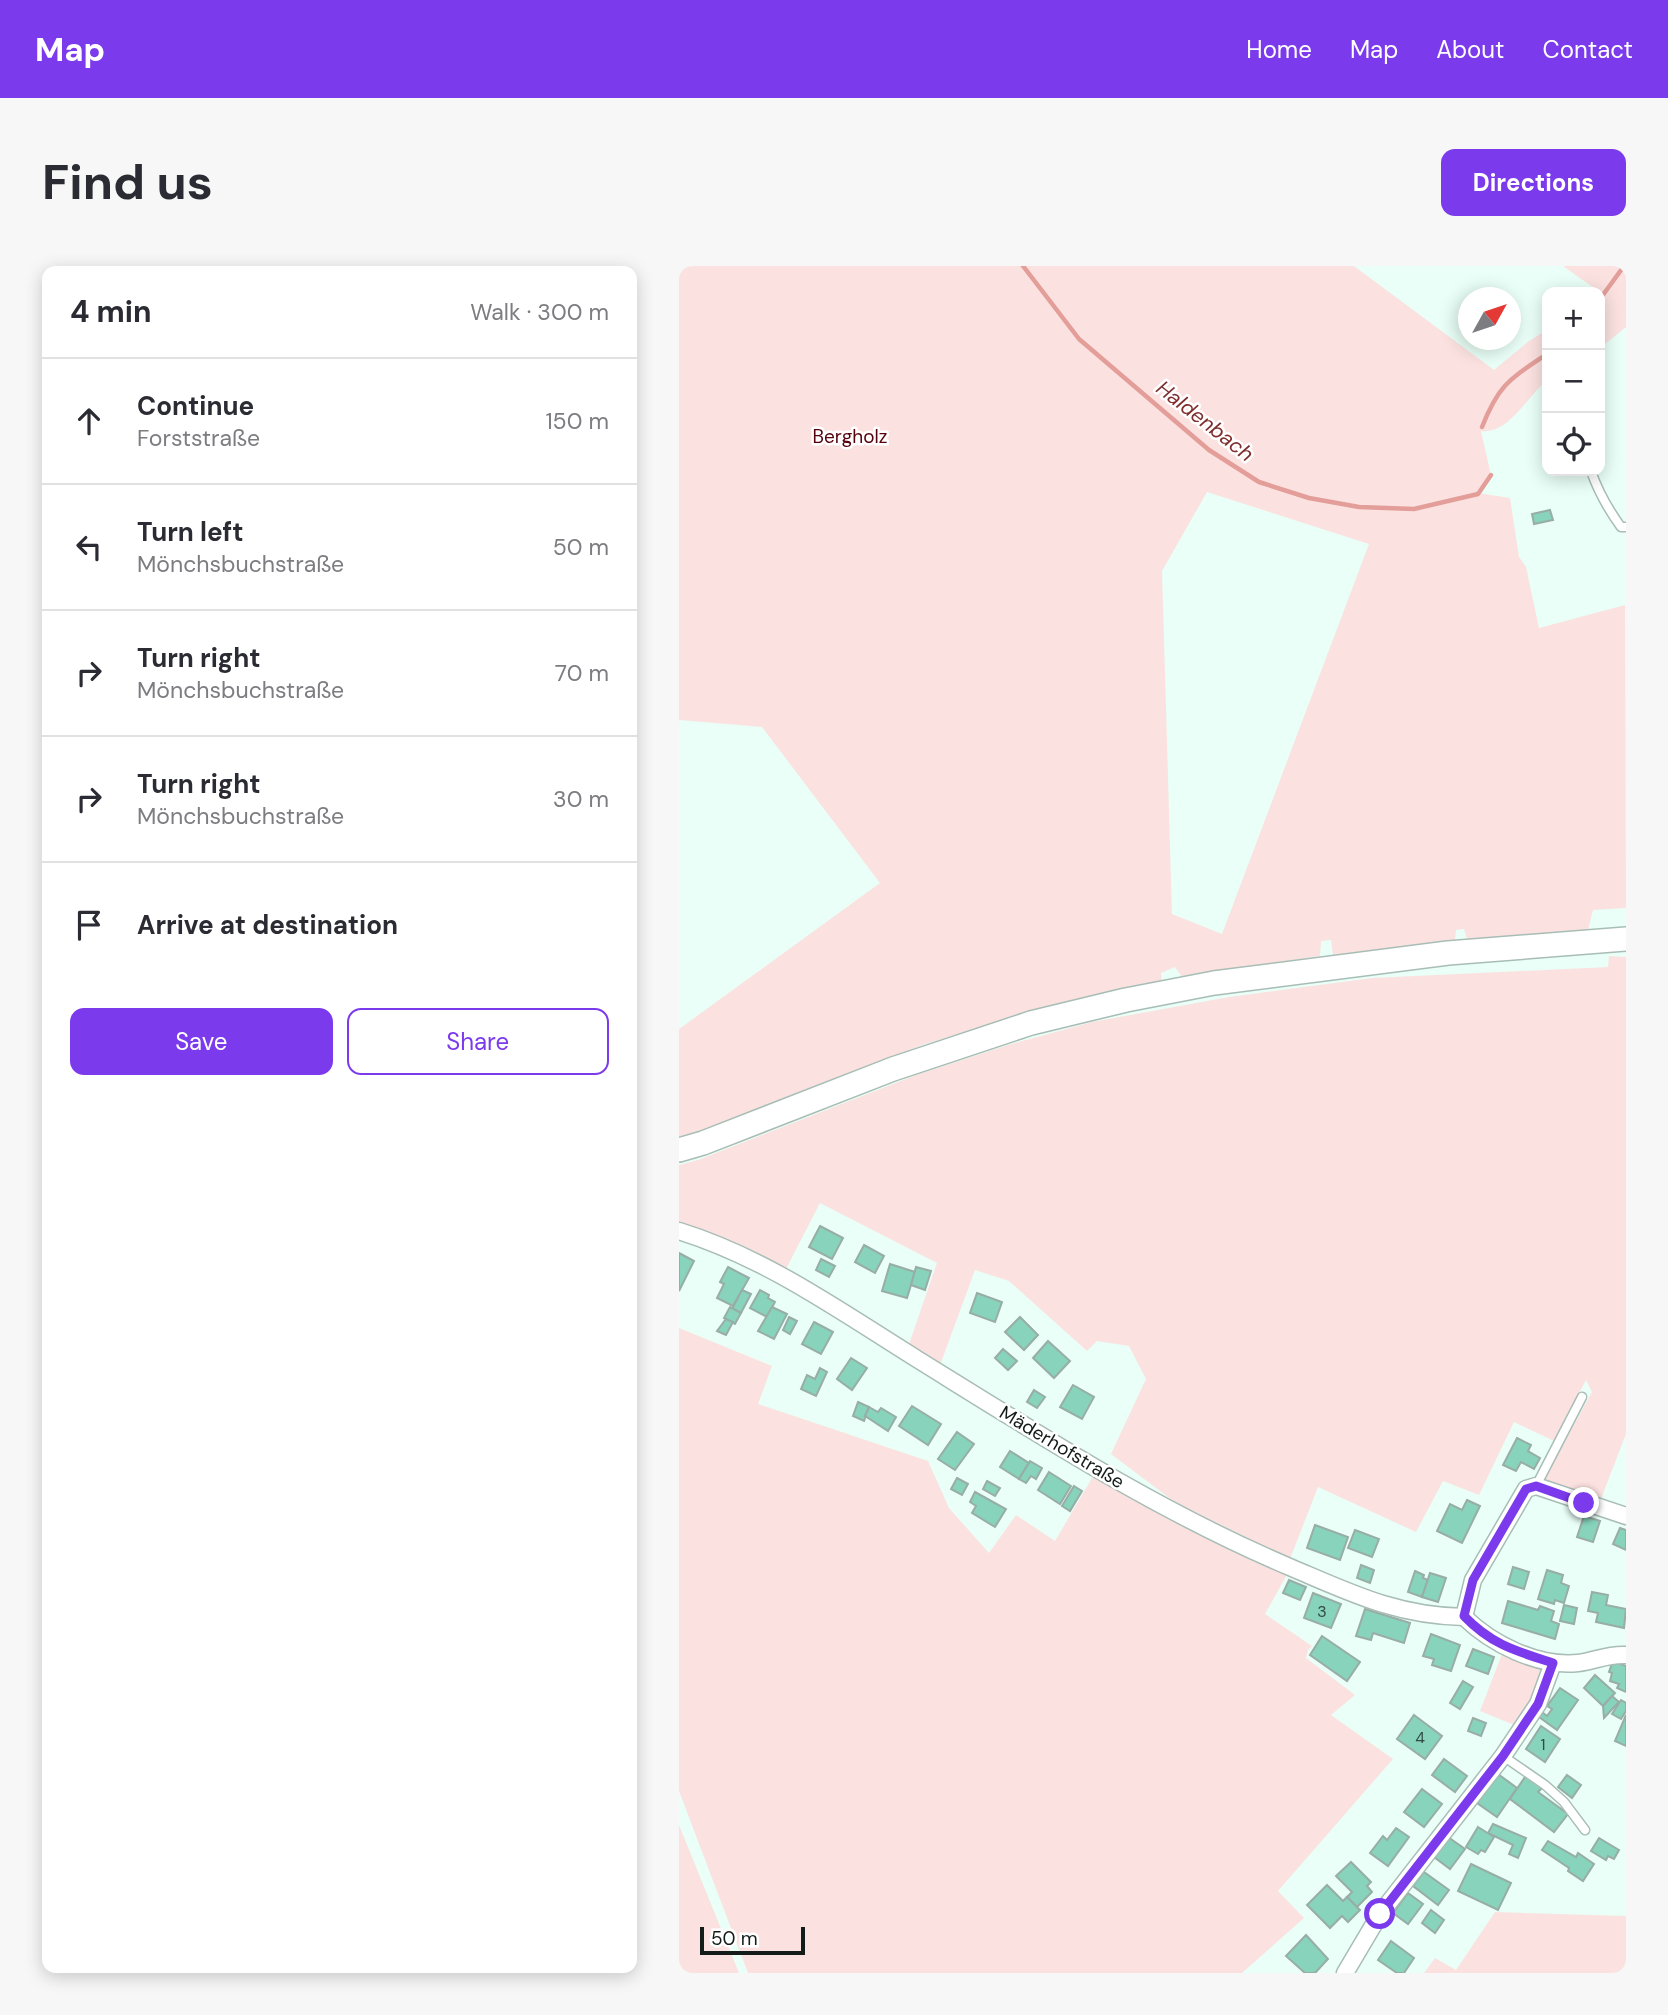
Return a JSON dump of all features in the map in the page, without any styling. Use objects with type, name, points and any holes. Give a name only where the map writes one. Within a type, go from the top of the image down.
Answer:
[{"type":"street","points":[[679,1150],[893,1069],[1018,1027],[1126,1000],[1214,983],[1448,953],[1626,939]]},
{"type":"street","name":"Mäderhofstraße","points":[[679,1231],[706,1240],[807,1289],[1047,1440],[1168,1509],[1268,1558],[1375,1603],[1438,1616],[1464,1616]]},
{"type":"street","points":[[1626,1516],[1536,1486],[1526,1489],[1473,1580],[1464,1616],[1481,1633],[1509,1649],[1553,1663],[1579,1663],[1609,1654],[1626,1655]]},
{"type":"street","points":[[1345,1973],[1380,1914],[1503,1756],[1538,1704],[1553,1663]]},
{"type":"lane","points":[[1593,476],[1613,516],[1621,527],[1626,527]]},
{"type":"lane","points":[[1536,1486],[1582,1397]]},
{"type":"lane","points":[[1503,1756],[1564,1802],[1585,1830]]},
{"type":"green space","name":"Bergholz","points":[[679,266],[1354,266],[1458,343],[1458,350],[1467,350],[1494,370],[1542,333],[1542,385],[1508,421],[1491,431],[1481,431],[1491,475],[1478,493],[1510,498],[1519,557],[1526,567],[1539,628],[1625,605],[1626,908],[1593,910],[1587,934],[1468,942],[1464,929],[1456,930],[1455,941],[1333,955],[1331,940],[1321,941],[1320,956],[1182,977],[1175,967],[1161,973],[1162,982],[1061,1004],[925,1044],[679,1139],[679,1029],[880,883],[762,727],[679,720]],"holes":[[[1207,492],[1369,544],[1222,934],[1172,914],[1162,571]]]},
{"type":"green space","points":[[1563,266],[1626,266],[1626,327],[1605,344],[1605,287],[1593,287]]},
{"type":"green space","points":[[1609,956],[1626,957],[1626,1434],[1599,1504],[1542,1483],[1592,1392],[1586,1380],[1554,1441],[1514,1422],[1479,1495],[1443,1481],[1416,1532],[1318,1487],[1290,1559],[1176,1503],[1111,1454],[1146,1379],[1129,1346],[1097,1341],[1087,1351],[1009,1281],[975,1270],[939,1368],[908,1347],[937,1263],[820,1203],[786,1269],[764,1256],[679,1227],[679,1165],[916,1075],[1008,1045],[1092,1022],[1229,997],[1372,978],[1608,967]]},
{"type":"green space","points":[[679,1328],[772,1366],[758,1404],[928,1461],[949,1508],[989,1553],[1016,1515],[1055,1541],[1095,1473],[1289,1571],[1265,1614],[1312,1646],[1306,1658],[1355,1695],[1331,1715],[1393,1759],[1278,1891],[1304,1918],[1242,1973],[748,1973],[679,1791]]},
{"type":"green space","points":[[1502,1654],[1547,1668],[1519,1727],[1480,1711]]},
{"type":"green space","points":[[679,1825],[739,1973],[679,1973]]},
{"type":"green space","points":[[1495,1912],[1626,1916],[1626,1973],[1424,1973],[1435,1958],[1456,1970]]},
{"type":"building","points":[[1550,510],[1553,520],[1534,524],[1532,514]]},
{"type":"building","points":[[820,1226],[843,1238],[832,1259],[809,1247]]},
{"type":"building","points":[[864,1245],[884,1256],[875,1273],[855,1262]]},
{"type":"building","points":[[679,1253],[694,1261],[679,1291]]},
{"type":"building","points":[[821,1259],[835,1266],[829,1277],[816,1270]]},
{"type":"building","points":[[890,1264],[915,1272],[907,1298],[882,1291]]},
{"type":"building","points":[[728,1267],[749,1278],[733,1306],[717,1298],[724,1284],[720,1282]]},
{"type":"building","points":[[916,1267],[931,1271],[925,1290],[911,1285]]},
{"type":"building","points":[[742,1290],[751,1294],[741,1313],[732,1309]]},
{"type":"building","points":[[760,1290],[775,1302],[767,1317],[750,1308]]},
{"type":"building","points":[[977,1293],[1002,1302],[995,1322],[970,1313]]},
{"type":"building","points":[[730,1307],[741,1313],[735,1324],[724,1318]]},
{"type":"building","points":[[772,1307],[787,1314],[774,1339],[758,1331]]},
{"type":"building","points":[[789,1317],[797,1321],[790,1334],[783,1330]]},
{"type":"building","points":[[1020,1317],[1038,1335],[1024,1350],[1005,1332]]},
{"type":"building","points":[[726,1319],[733,1322],[726,1335],[717,1331]]},
{"type":"building","points":[[814,1322],[833,1332],[821,1354],[802,1344]]},
{"type":"building","points":[[1048,1341],[1070,1361],[1054,1378],[1033,1358]]},
{"type":"building","points":[[1003,1349],[1017,1361],[1008,1370],[995,1358]]},
{"type":"building","points":[[851,1358],[867,1368],[852,1390],[837,1379]]},
{"type":"building","points":[[820,1368],[827,1372],[816,1396],[801,1389],[807,1375],[815,1379]]},
{"type":"building","points":[[1073,1385],[1094,1397],[1082,1419],[1060,1407]]},
{"type":"building","points":[[1034,1390],[1045,1397],[1037,1408],[1027,1402]]},
{"type":"building","points":[[858,1402],[869,1407],[864,1421],[853,1416]]},
{"type":"building","points":[[912,1406],[941,1424],[928,1445],[899,1426]]},
{"type":"building","points":[[869,1407],[878,1412],[881,1408],[896,1417],[888,1431],[865,1416]]},
{"type":"building","points":[[957,1432],[974,1444],[955,1470],[938,1459]]},
{"type":"building","points":[[1517,1438],[1531,1445],[1528,1451],[1540,1458],[1534,1469],[1521,1462],[1516,1471],[1503,1465]]},
{"type":"building","points":[[1010,1451],[1029,1463],[1019,1479],[1000,1467]]},
{"type":"building","points":[[1030,1461],[1042,1468],[1036,1479],[1031,1476],[1026,1483],[1019,1479]]},
{"type":"building","points":[[1049,1472],[1071,1486],[1060,1504],[1038,1490]]},
{"type":"building","points":[[957,1478],[968,1484],[962,1495],[951,1489]]},
{"type":"building","points":[[987,1481],[1000,1488],[995,1496],[983,1489]]},
{"type":"building","points":[[1074,1486],[1082,1491],[1070,1511],[1062,1506]]},
{"type":"building","points":[[975,1492],[1006,1509],[995,1527],[972,1513],[976,1506],[970,1502]]},
{"type":"building","points":[[1467,1500],[1480,1506],[1462,1543],[1437,1531],[1450,1504],[1462,1510]]},
{"type":"building","points":[[1584,1516],[1600,1521],[1593,1542],[1577,1537]]},
{"type":"building","points":[[1315,1525],[1348,1537],[1340,1560],[1307,1548]]},
{"type":"building","points":[[1620,1528],[1626,1530],[1626,1550],[1613,1544]]},
{"type":"building","points":[[1355,1530],[1379,1539],[1372,1557],[1348,1548]]},
{"type":"building","points":[[1361,1565],[1374,1570],[1370,1583],[1357,1578]]},
{"type":"building","points":[[1513,1567],[1529,1572],[1524,1589],[1508,1584]]},
{"type":"building","points":[[1547,1570],[1563,1575],[1561,1583],[1569,1586],[1564,1603],[1555,1600],[1554,1604],[1538,1599]]},
{"type":"building","points":[[1415,1571],[1428,1580],[1422,1597],[1408,1592]]},
{"type":"building","points":[[1430,1573],[1446,1578],[1438,1602],[1422,1597]]},
{"type":"building","points":[[1289,1580],[1306,1587],[1300,1600],[1283,1593]]},
{"type":"building","points":[[1592,1592],[1608,1595],[1606,1605],[1626,1609],[1624,1628],[1596,1622],[1598,1613],[1588,1611]]},
{"type":"building","points":[[1313,1593],[1341,1604],[1331,1628],[1304,1618]]},
{"type":"building","points":[[1508,1601],[1538,1610],[1540,1606],[1554,1611],[1551,1621],[1559,1624],[1555,1639],[1502,1623]]},
{"type":"building","points":[[1564,1605],[1577,1608],[1574,1624],[1560,1621]]},
{"type":"building","points":[[1365,1609],[1410,1623],[1404,1643],[1373,1633],[1371,1640],[1356,1636]]},
{"type":"building","points":[[1431,1634],[1460,1645],[1451,1671],[1432,1665],[1434,1659],[1423,1656]]},
{"type":"building","points":[[1322,1636],[1360,1662],[1347,1681],[1310,1655]]},
{"type":"building","points":[[1473,1649],[1494,1657],[1488,1674],[1466,1666]]},
{"type":"building","points":[[1613,1661],[1626,1666],[1626,1692],[1617,1688],[1619,1684],[1610,1681],[1612,1673],[1609,1672]]},
{"type":"building","points":[[1595,1675],[1615,1693],[1603,1706],[1584,1688]]},
{"type":"building","points":[[1463,1681],[1473,1687],[1460,1709],[1450,1703]]},
{"type":"building","points":[[1560,1688],[1578,1700],[1557,1730],[1539,1717],[1542,1712],[1547,1716],[1552,1709],[1547,1706]]},
{"type":"building","points":[[1612,1696],[1619,1702],[1604,1718],[1603,1706]]},
{"type":"building","points":[[1621,1700],[1626,1703],[1626,1711],[1621,1719],[1612,1714]]},
{"type":"building","points":[[1414,1715],[1442,1736],[1425,1759],[1397,1739]]},
{"type":"building","points":[[1626,1715],[1626,1746],[1615,1741]]},
{"type":"building","points":[[1473,1718],[1486,1723],[1481,1736],[1468,1731]]},
{"type":"building","points":[[1541,1726],[1560,1739],[1545,1762],[1526,1749]]},
{"type":"building","points":[[1444,1759],[1467,1776],[1455,1792],[1432,1775]]},
{"type":"building","points":[[1498,1774],[1517,1788],[1497,1817],[1477,1803]]},
{"type":"building","points":[[1527,1774],[1543,1787],[1538,1792],[1568,1814],[1554,1832],[1510,1799]]},
{"type":"building","points":[[1567,1775],[1581,1785],[1572,1798],[1558,1787]]},
{"type":"building","points":[[1422,1789],[1442,1804],[1424,1827],[1404,1812]]},
{"type":"building","points":[[1493,1824],[1526,1838],[1518,1858],[1509,1854],[1513,1845],[1488,1833]]},
{"type":"building","points":[[1478,1827],[1494,1837],[1485,1852],[1481,1850],[1478,1854],[1466,1847]]},
{"type":"building","points":[[1396,1828],[1409,1837],[1388,1866],[1370,1853],[1383,1836],[1387,1840]]},
{"type":"building","points":[[1448,1837],[1465,1849],[1450,1869],[1434,1857]]},
{"type":"building","points":[[1599,1838],[1619,1850],[1614,1859],[1608,1856],[1606,1860],[1591,1851]]},
{"type":"building","points":[[1548,1841],[1576,1857],[1578,1853],[1594,1864],[1583,1881],[1542,1850]]},
{"type":"building","points":[[1351,1862],[1371,1882],[1367,1886],[1372,1892],[1357,1907],[1347,1897],[1352,1892],[1336,1876]]},
{"type":"building","points":[[1471,1864],[1511,1883],[1498,1910],[1458,1891]]},
{"type":"building","points":[[1424,1872],[1449,1890],[1438,1905],[1413,1886]]},
{"type":"building","points":[[1327,1885],[1343,1901],[1347,1897],[1360,1910],[1348,1922],[1342,1916],[1330,1928],[1307,1905]]},
{"type":"building","points":[[1408,1893],[1423,1904],[1408,1924],[1393,1913]]},
{"type":"building","points":[[1431,1910],[1444,1920],[1435,1933],[1422,1923]]},
{"type":"building","points":[[1306,1935],[1328,1959],[1315,1973],[1305,1973],[1286,1956]]},
{"type":"building","points":[[1391,1941],[1414,1958],[1404,1973],[1397,1973],[1378,1960]]},
{"type":"waterway","name":"Haldenbach","points":[[1023,266],[1079,339],[1209,450],[1259,482],[1309,498],[1359,507],[1414,509],[1478,494],[1491,475]]},
{"type":"waterway","name":"Haldenbach","points":[[1605,292],[1624,266]]},
{"type":"waterway","name":"Haldenbach","points":[[1482,427],[1500,392],[1542,357]]},
{"type":"route","points":[[1380,1914],[1503,1756],[1538,1704],[1553,1663],[1509,1649],[1481,1633],[1464,1616],[1473,1580],[1526,1489],[1536,1486],[1584,1503]]}]
